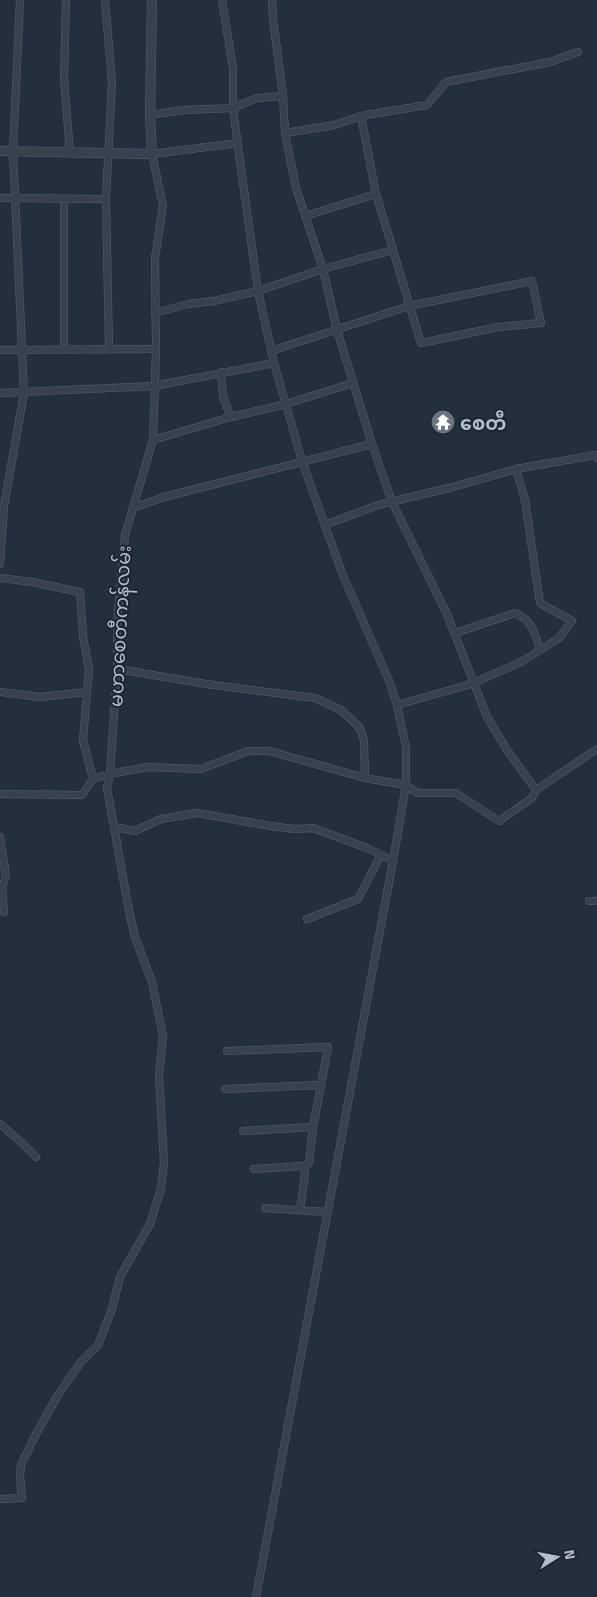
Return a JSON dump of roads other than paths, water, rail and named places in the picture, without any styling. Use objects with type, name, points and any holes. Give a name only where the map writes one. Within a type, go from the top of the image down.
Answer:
[{"type":"street","points":[[0,564],[4,506],[24,393],[13,151],[20,0]]},
{"type":"street","points":[[66,0],[64,79],[70,153]]},
{"type":"street","points":[[105,0],[112,82],[106,199],[109,348]]},
{"type":"street","points":[[152,0],[150,114],[152,154]]},
{"type":"street","points":[[222,0],[233,68],[233,108],[238,154],[258,291],[271,351],[302,461],[342,573],[390,683],[406,747],[406,785],[393,861],[326,1212],[256,1597]]},
{"type":"street","points":[[272,0],[272,19],[283,96],[285,133],[296,188],[323,269],[337,330],[372,444],[392,502],[455,633],[487,717],[507,750],[536,790]]},
{"type":"street","points":[[285,133],[334,125],[361,116],[427,105],[446,82],[550,62],[578,52]]},
{"type":"street","points":[[150,114],[184,110],[233,108],[256,98],[283,96]]},
{"type":"street","points":[[271,351],[409,306],[532,281],[541,323],[498,327],[421,343],[409,306],[376,194],[361,116]]},
{"type":"street","points":[[0,151],[152,154],[238,143]]},
{"type":"street","name":"မဟာစေတီကန်လမ်း","points":[[0,1499],[22,1498],[21,1466],[36,1434],[58,1395],[81,1362],[98,1345],[112,1308],[120,1277],[150,1224],[161,1189],[164,1163],[159,1075],[163,1036],[152,982],[133,928],[107,788],[110,774],[117,669],[117,622],[125,534],[153,440],[156,349],[155,258],[163,206],[152,154]]},
{"type":"street","points":[[305,216],[376,194]]},
{"type":"street","points":[[0,198],[106,199]]},
{"type":"street","points":[[64,199],[64,349]]},
{"type":"street","points":[[156,313],[188,304],[214,301],[258,291],[323,269],[393,250]]},
{"type":"street","points":[[0,350],[156,349]]},
{"type":"street","points":[[0,393],[154,386],[274,363]]},
{"type":"street","points":[[221,372],[223,396],[231,417]]},
{"type":"street","points":[[153,440],[231,417],[286,404],[353,383]]},
{"type":"street","points":[[133,508],[302,461],[372,444]]},
{"type":"street","points":[[325,525],[378,505],[453,487],[516,469],[595,455],[597,458]]},
{"type":"street","points":[[397,705],[471,684],[523,660],[559,638],[572,621],[540,603],[524,500],[516,469]]},
{"type":"street","points":[[0,578],[32,582],[80,592],[83,636],[89,670],[83,740],[93,779]]},
{"type":"street","points":[[455,633],[515,613],[526,618],[535,633],[540,650]]},
{"type":"street","points":[[117,669],[206,684],[315,698],[341,710],[360,728],[364,742],[365,778]]},
{"type":"street","points":[[0,692],[40,697],[87,692]]},
{"type":"street","points":[[0,794],[82,795],[93,779],[110,774],[147,767],[201,769],[248,751],[269,751],[365,778],[406,785],[417,793],[456,793],[499,821],[532,798],[536,790],[597,749]]},
{"type":"street","points":[[114,827],[134,831],[162,820],[197,813],[277,827],[313,828],[367,848],[393,861]]},
{"type":"street","points":[[0,837],[6,876],[2,887],[4,912]]},
{"type":"street","points":[[307,919],[358,899],[381,855]]},
{"type":"street","points":[[227,1052],[328,1047],[313,1127],[309,1163],[303,1166],[254,1169]]},
{"type":"street","points":[[225,1089],[321,1085]]},
{"type":"street","points":[[0,1124],[36,1157]]},
{"type":"street","points":[[243,1131],[313,1127]]},
{"type":"street","points":[[300,1210],[305,1174],[303,1166]]},
{"type":"street","points":[[265,1208],[326,1212]]},
{"type":"place","name":"စေတီ","points":[[443,422]]}]
